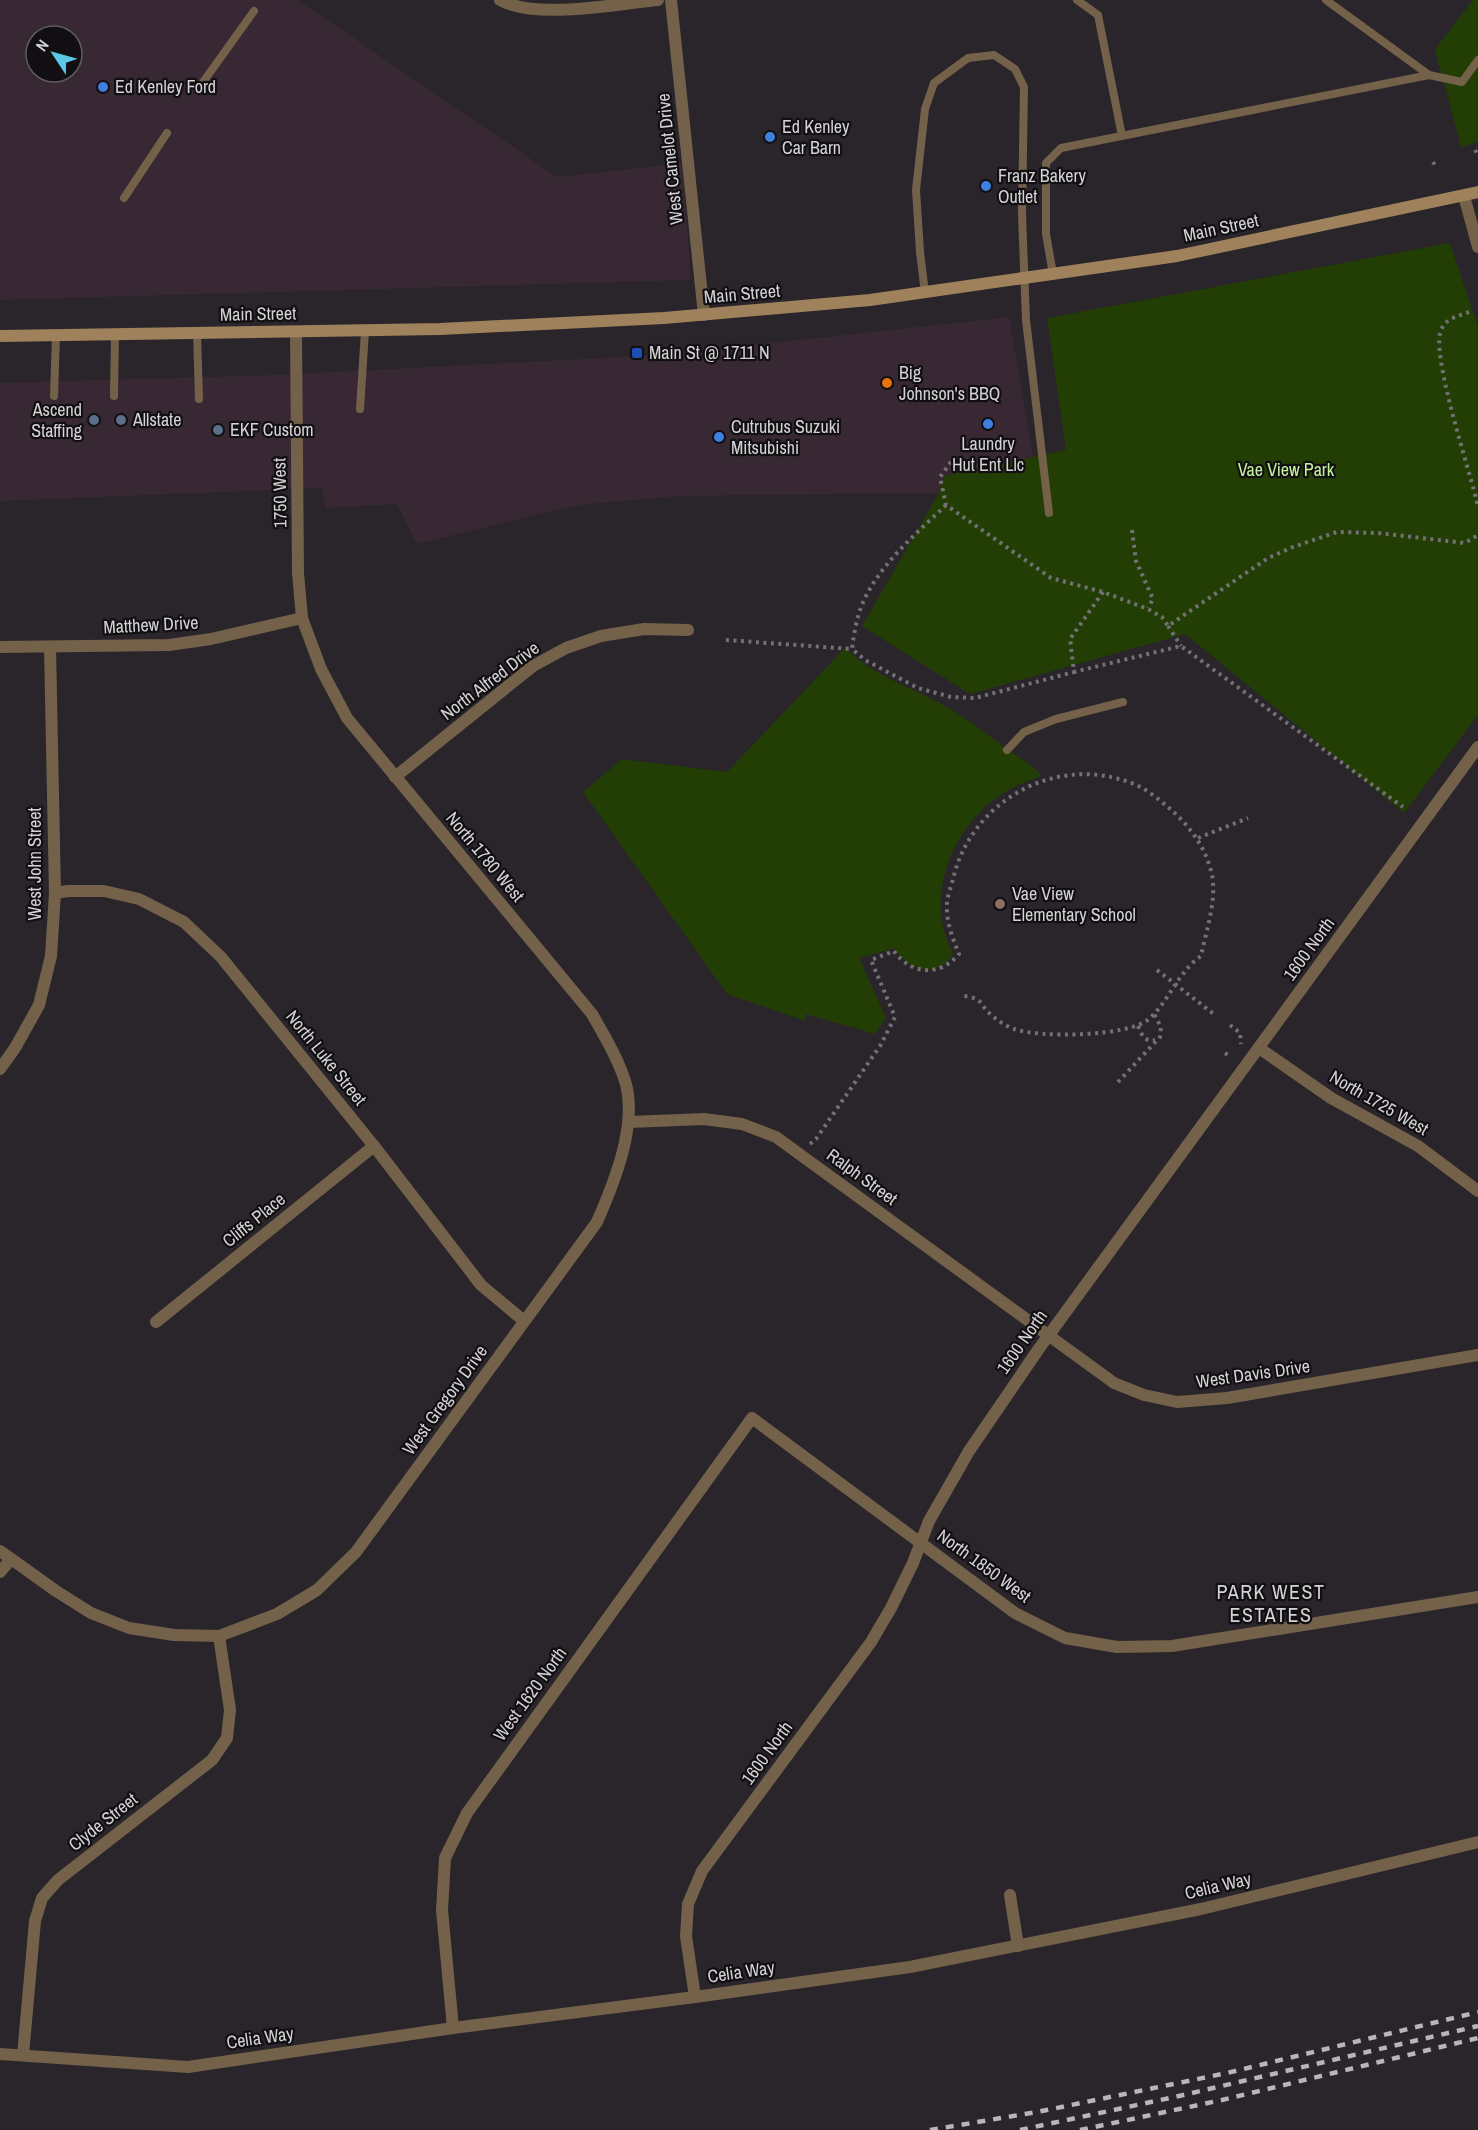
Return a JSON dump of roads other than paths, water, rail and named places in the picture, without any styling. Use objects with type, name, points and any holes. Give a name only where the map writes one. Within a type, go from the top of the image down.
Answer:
[{"type":"main road","name":"Main Street","points":[[0,336],[365,331],[519,326],[704,315],[870,300],[1177,256],[1478,192]]},
{"type":"street","points":[[500,0],[506,4],[544,11],[658,0]]},
{"type":"street","name":"West Camelot Drive","points":[[671,0],[704,315]]},
{"type":"street","points":[[1464,196],[1478,247]]},
{"type":"street","name":"1750 West","points":[[296,332],[298,573],[302,618]]},
{"type":"street","name":"Matthew Drive","points":[[0,647],[169,645],[211,639],[302,618]]},
{"type":"street","name":"North 1780 West","points":[[302,618],[321,669],[347,718],[592,1014],[613,1049],[626,1086],[628,1122]]},
{"type":"street","name":"North Alfred Drive","points":[[395,777],[533,666],[566,648],[601,636],[644,629],[688,630]]},
{"type":"street","name":"West John Street","points":[[0,1069],[15,1048],[39,1005],[51,956],[55,892],[50,647]]},
{"type":"street","name":"1600 North","points":[[695,1997],[686,1936],[688,1904],[702,1871],[871,1642],[891,1608],[929,1521],[969,1451],[1049,1335],[1478,747]]},
{"type":"street","name":"North Luke Street","points":[[55,892],[104,891],[140,899],[184,922],[221,957],[374,1146],[481,1285],[524,1321]]},
{"type":"street","name":"North 1725 West","points":[[1259,1048],[1331,1098],[1418,1146],[1478,1191]]},
{"type":"street","name":"Ralph Street","points":[[628,1122],[704,1119],[741,1124],[776,1137],[1049,1335]]},
{"type":"street","name":"West Gregory Drive","points":[[219,1636],[277,1614],[317,1590],[356,1552],[597,1222],[614,1181],[628,1122]]},
{"type":"street","name":"Cliffs Place","points":[[156,1322],[374,1146]]},
{"type":"street","name":"West Davis Drive","points":[[1049,1335],[1114,1383],[1144,1395],[1178,1402],[1227,1398],[1478,1355]]},
{"type":"street","name":"North 1850 West","points":[[752,1418],[1015,1613],[1065,1638],[1117,1647],[1172,1646],[1478,1597]]},
{"type":"street","name":"West 1620 North","points":[[453,2028],[442,1910],[445,1858],[467,1813],[752,1418]]},
{"type":"street","points":[[0,1551],[91,1613],[129,1628],[174,1635],[219,1636]]},
{"type":"street","points":[[0,1572],[11,1559]]},
{"type":"street","name":"Clyde Street","points":[[23,2055],[35,1921],[42,1898],[57,1880],[212,1760],[227,1738],[230,1710],[219,1636]]},
{"type":"street","name":"Celia Way","points":[[0,2054],[188,2067],[453,2028],[910,1967],[1201,1909],[1478,1842]]},
{"type":"street","points":[[1010,1895],[1018,1946]]},
{"type":"lane","points":[[1077,0],[1098,15],[1122,136]]},
{"type":"lane","points":[[1326,0],[1429,75]]},
{"type":"lane","points":[[201,85],[254,11]]},
{"type":"lane","points":[[925,293],[916,190],[925,109],[934,83],[968,58],[994,55],[1015,69],[1024,87],[1022,214],[1026,320],[1049,513]]},
{"type":"lane","points":[[1053,274],[1046,234],[1046,163],[1061,147],[1429,75],[1462,82],[1478,60]]},
{"type":"lane","points":[[124,198],[167,133]]},
{"type":"lane","points":[[360,409],[365,331]]},
{"type":"lane","points":[[197,333],[199,399]]},
{"type":"lane","points":[[54,396],[56,335]]},
{"type":"lane","points":[[114,396],[116,335]]},
{"type":"lane","points":[[1007,750],[1024,732],[1056,719],[1123,702]]},
{"type":"railway","points":[[930,2130],[1037,2112],[1227,2073],[1478,2012]]},
{"type":"railway","points":[[1020,2130],[1179,2096],[1478,2026]]},
{"type":"railway","points":[[1080,2130],[1222,2100],[1478,2038]]},
{"type":"place","name":"Ed Kenley Ford","points":[[103,87]]},
{"type":"place","name":"Ed Kenley Car Barn","points":[[770,137]]},
{"type":"place","name":"Franz Bakery Outlet","points":[[986,186]]},
{"type":"place","name":"Main St @ 1711 N","points":[[637,353]]},
{"type":"place","name":"Big Johnson's BBQ","points":[[887,383]]},
{"type":"place","name":"Ascend Staffing","points":[[94,420]]},
{"type":"place","name":"Allstate","points":[[121,420]]},
{"type":"place","name":"Laundry Hut Ent Llc","points":[[988,424]]},
{"type":"place","name":"EKF Custom","points":[[218,430]]},
{"type":"place","name":"Cutrubus Suzuki Mitsubishi","points":[[719,437]]},
{"type":"place","name":"Vae View Elementary School","points":[[1000,904]]},
{"type":"district","name":"PARK WEST ESTATES","points":[[1271,1604]]},
{"type":"park label","name":"Vae View Park","points":[[1286,470]]}]
